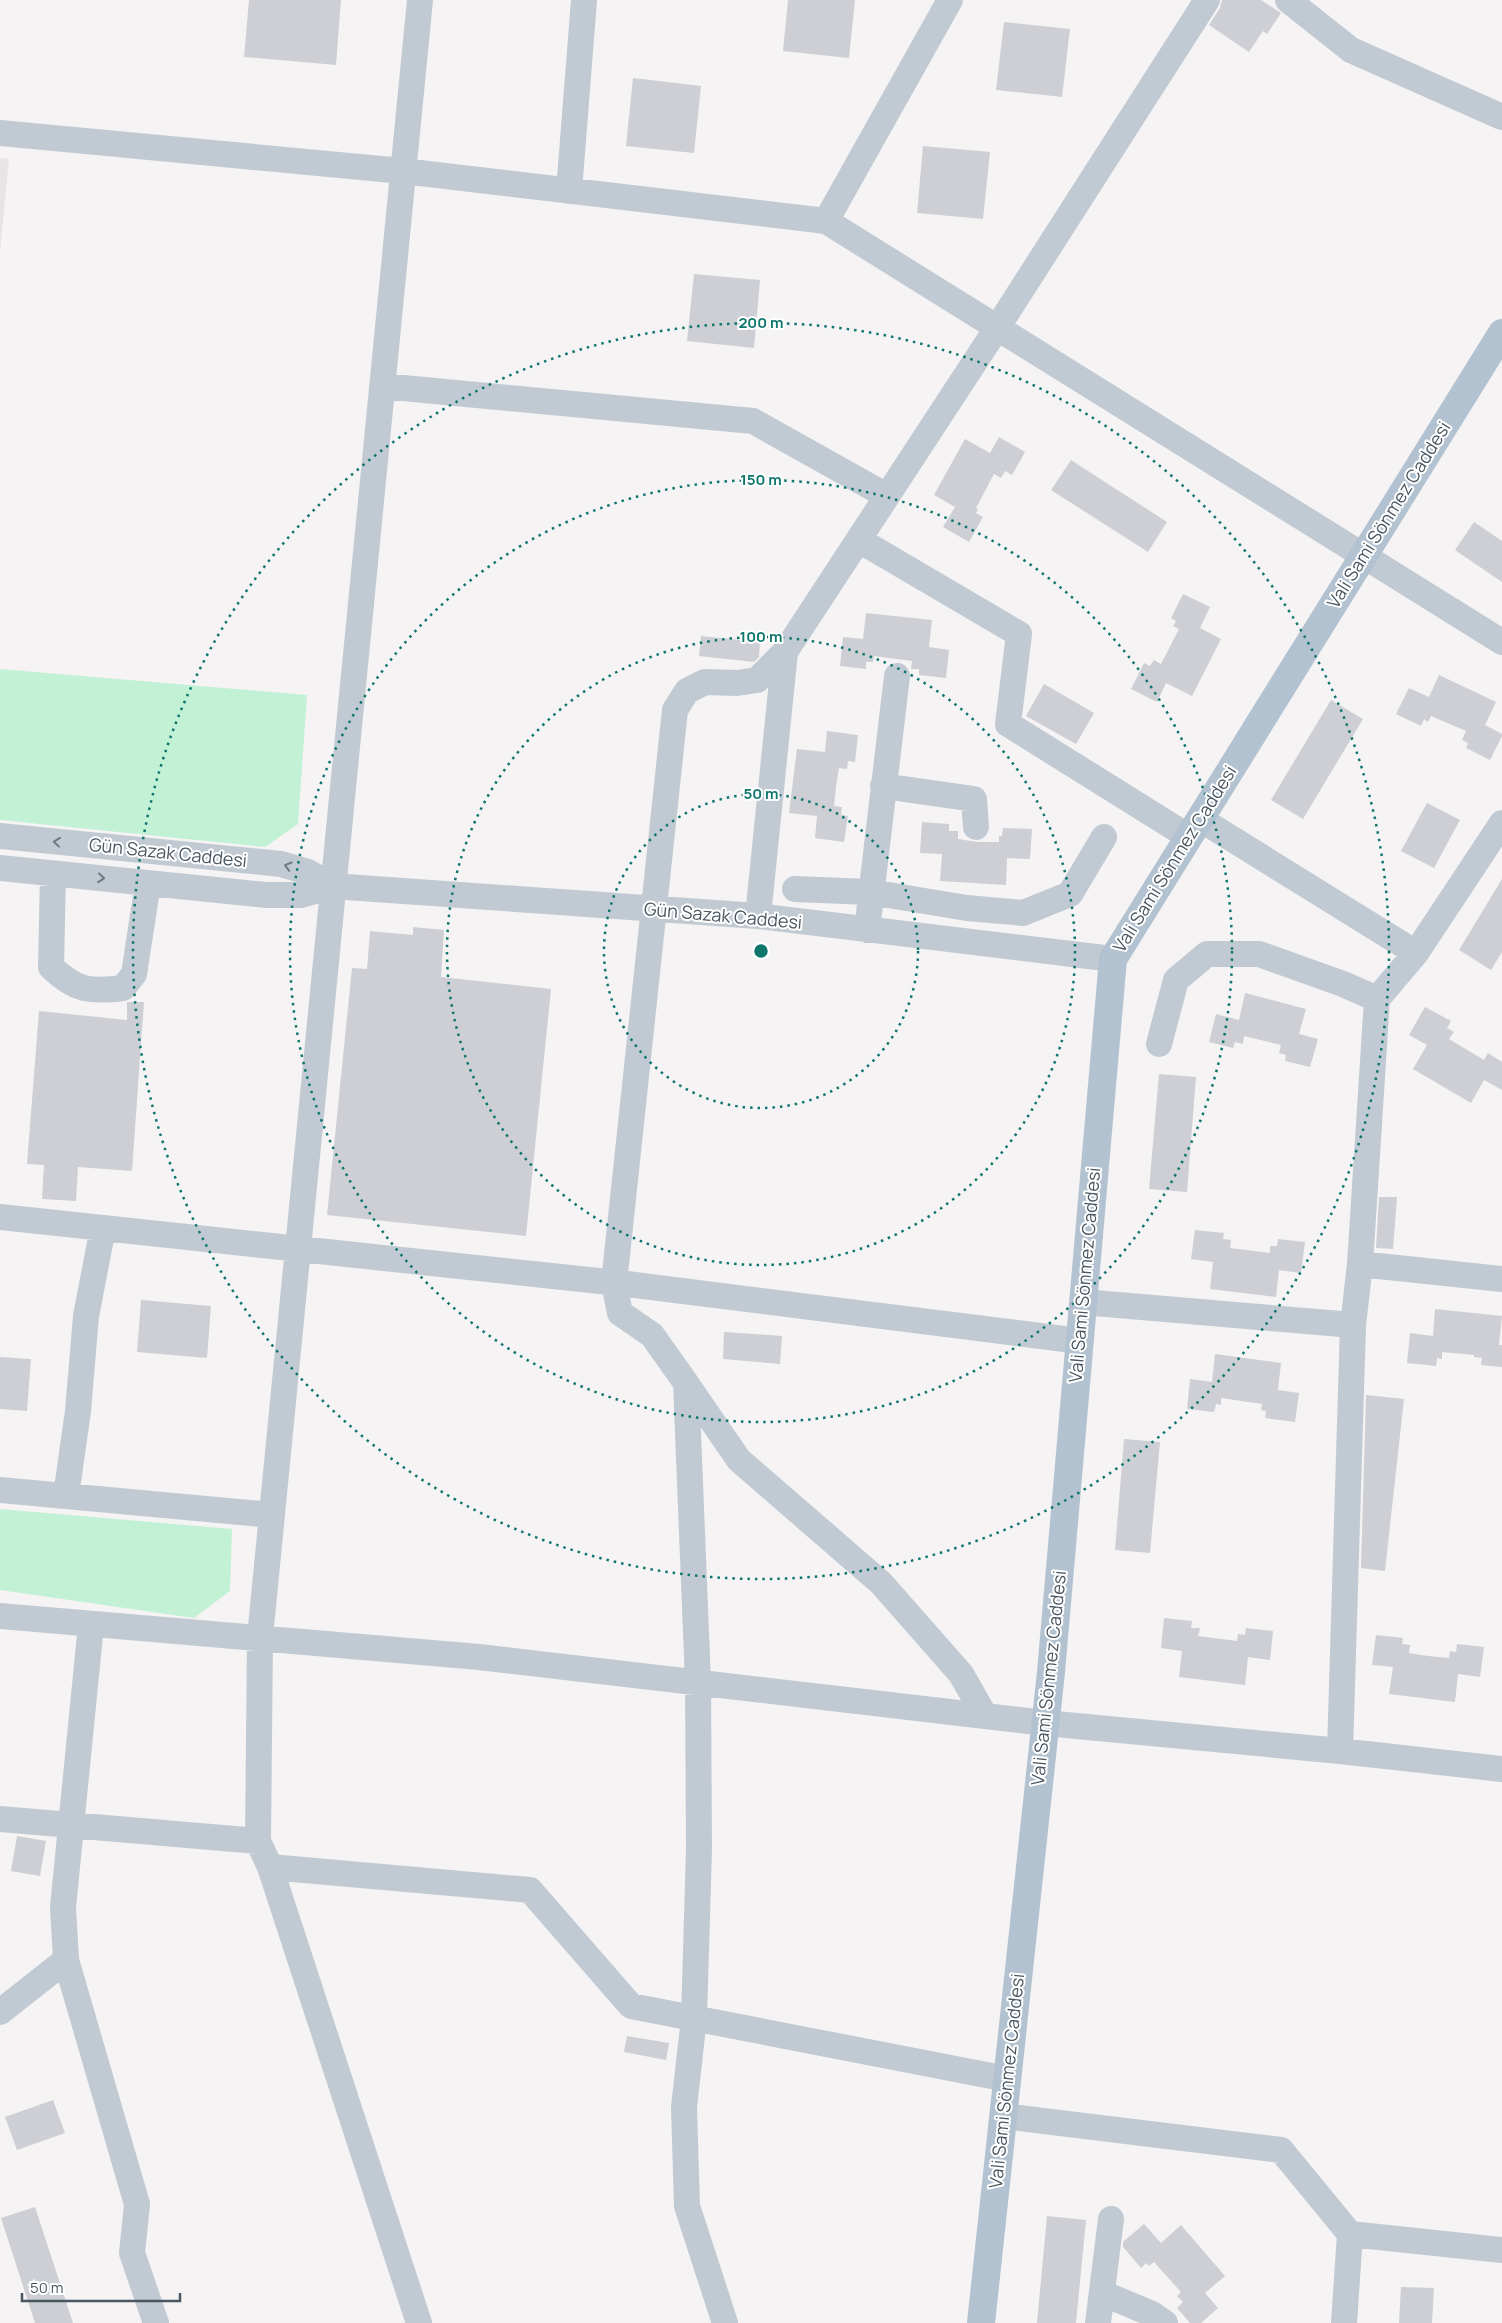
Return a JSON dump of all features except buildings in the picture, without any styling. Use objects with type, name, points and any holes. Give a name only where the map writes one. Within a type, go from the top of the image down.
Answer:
[{"type":"main road","name":"Vali Sami Sönmez Caddesi","points":[[981,2323],[1045,1723],[1113,958],[1502,333]]},
{"type":"street","points":[[419,2323],[270,1867],[258,1841],[260,1637],[420,0]]},
{"type":"street","points":[[569,190],[584,0]]},
{"type":"street","points":[[826,221],[950,0]]},
{"type":"street","points":[[985,1716],[961,1674],[881,1583],[739,1460],[652,1335],[620,1313],[614,1283],[675,710],[687,691],[705,682],[737,683],[758,680],[785,652],[998,328],[1207,0]]},
{"type":"street","points":[[1288,0],[1351,50],[1502,117]]},
{"type":"street","points":[[0,133],[403,171],[826,221],[1502,642]]},
{"type":"street","points":[[382,386],[753,421],[887,496]]},
{"type":"street","points":[[859,540],[1019,634],[1008,724],[1416,954]]},
{"type":"street","points":[[758,916],[785,652]]},
{"type":"street","points":[[867,930],[897,676]]},
{"type":"street","points":[[883,786],[974,799],[976,827]]},
{"type":"street","points":[[1340,1751],[1353,1325],[1360,1264],[1377,999],[1416,954],[1502,823]]},
{"type":"street","name":"Gün Sazak Caddesi","points":[[0,836],[281,864],[308,872],[332,886]]},
{"type":"street","points":[[794,888],[870,892],[967,908],[1023,913],[1070,894],[1104,837]]},
{"type":"street","name":"Gün Sazak Caddesi","points":[[0,868],[266,895],[301,895],[332,886],[758,916],[1113,958]]},
{"type":"street","points":[[53,874],[51,967],[67,983],[96,991],[123,988],[134,974],[148,883]]},
{"type":"street","points":[[1159,1044],[1176,980],[1207,954],[1259,954],[1343,984],[1377,999]]},
{"type":"street","points":[[0,1216],[614,1283],[1080,1340]]},
{"type":"street","points":[[66,1496],[78,1411],[86,1316],[103,1228]]},
{"type":"street","points":[[1360,1264],[1502,1279]]},
{"type":"street","points":[[1083,1302],[1353,1325]]},
{"type":"street","points":[[686,1383],[698,1682],[700,1849],[694,2018],[684,2108],[687,2206],[725,2323]]},
{"type":"street","points":[[0,1490],[272,1515]]},
{"type":"street","points":[[0,1616],[479,1657],[1045,1723],[1340,1751],[1502,1770]]},
{"type":"street","points":[[91,1625],[63,1907],[66,1960],[137,2204],[132,2253],[156,2323]]},
{"type":"street","points":[[0,1819],[258,1841]]},
{"type":"street","points":[[270,1867],[530,1890],[631,2006],[1007,2079]]},
{"type":"street","points":[[0,2012],[66,1960]]},
{"type":"street","points":[[1003,2116],[1281,2150],[1350,2234],[1344,2323]]},
{"type":"street","points":[[1098,2323],[1111,2218]]},
{"type":"street","points":[[1350,2234],[1502,2250]]},
{"type":"street","points":[[1102,2293],[1152,2314],[1165,2323]]},
{"type":"shaded area","points":[[0,158],[9,159],[0,251]]},
{"type":"green space","points":[[0,669],[307,695],[298,824],[265,847],[0,820]]},
{"type":"green space","points":[[0,1509],[232,1529],[230,1591],[194,1618],[0,1590]]}]
